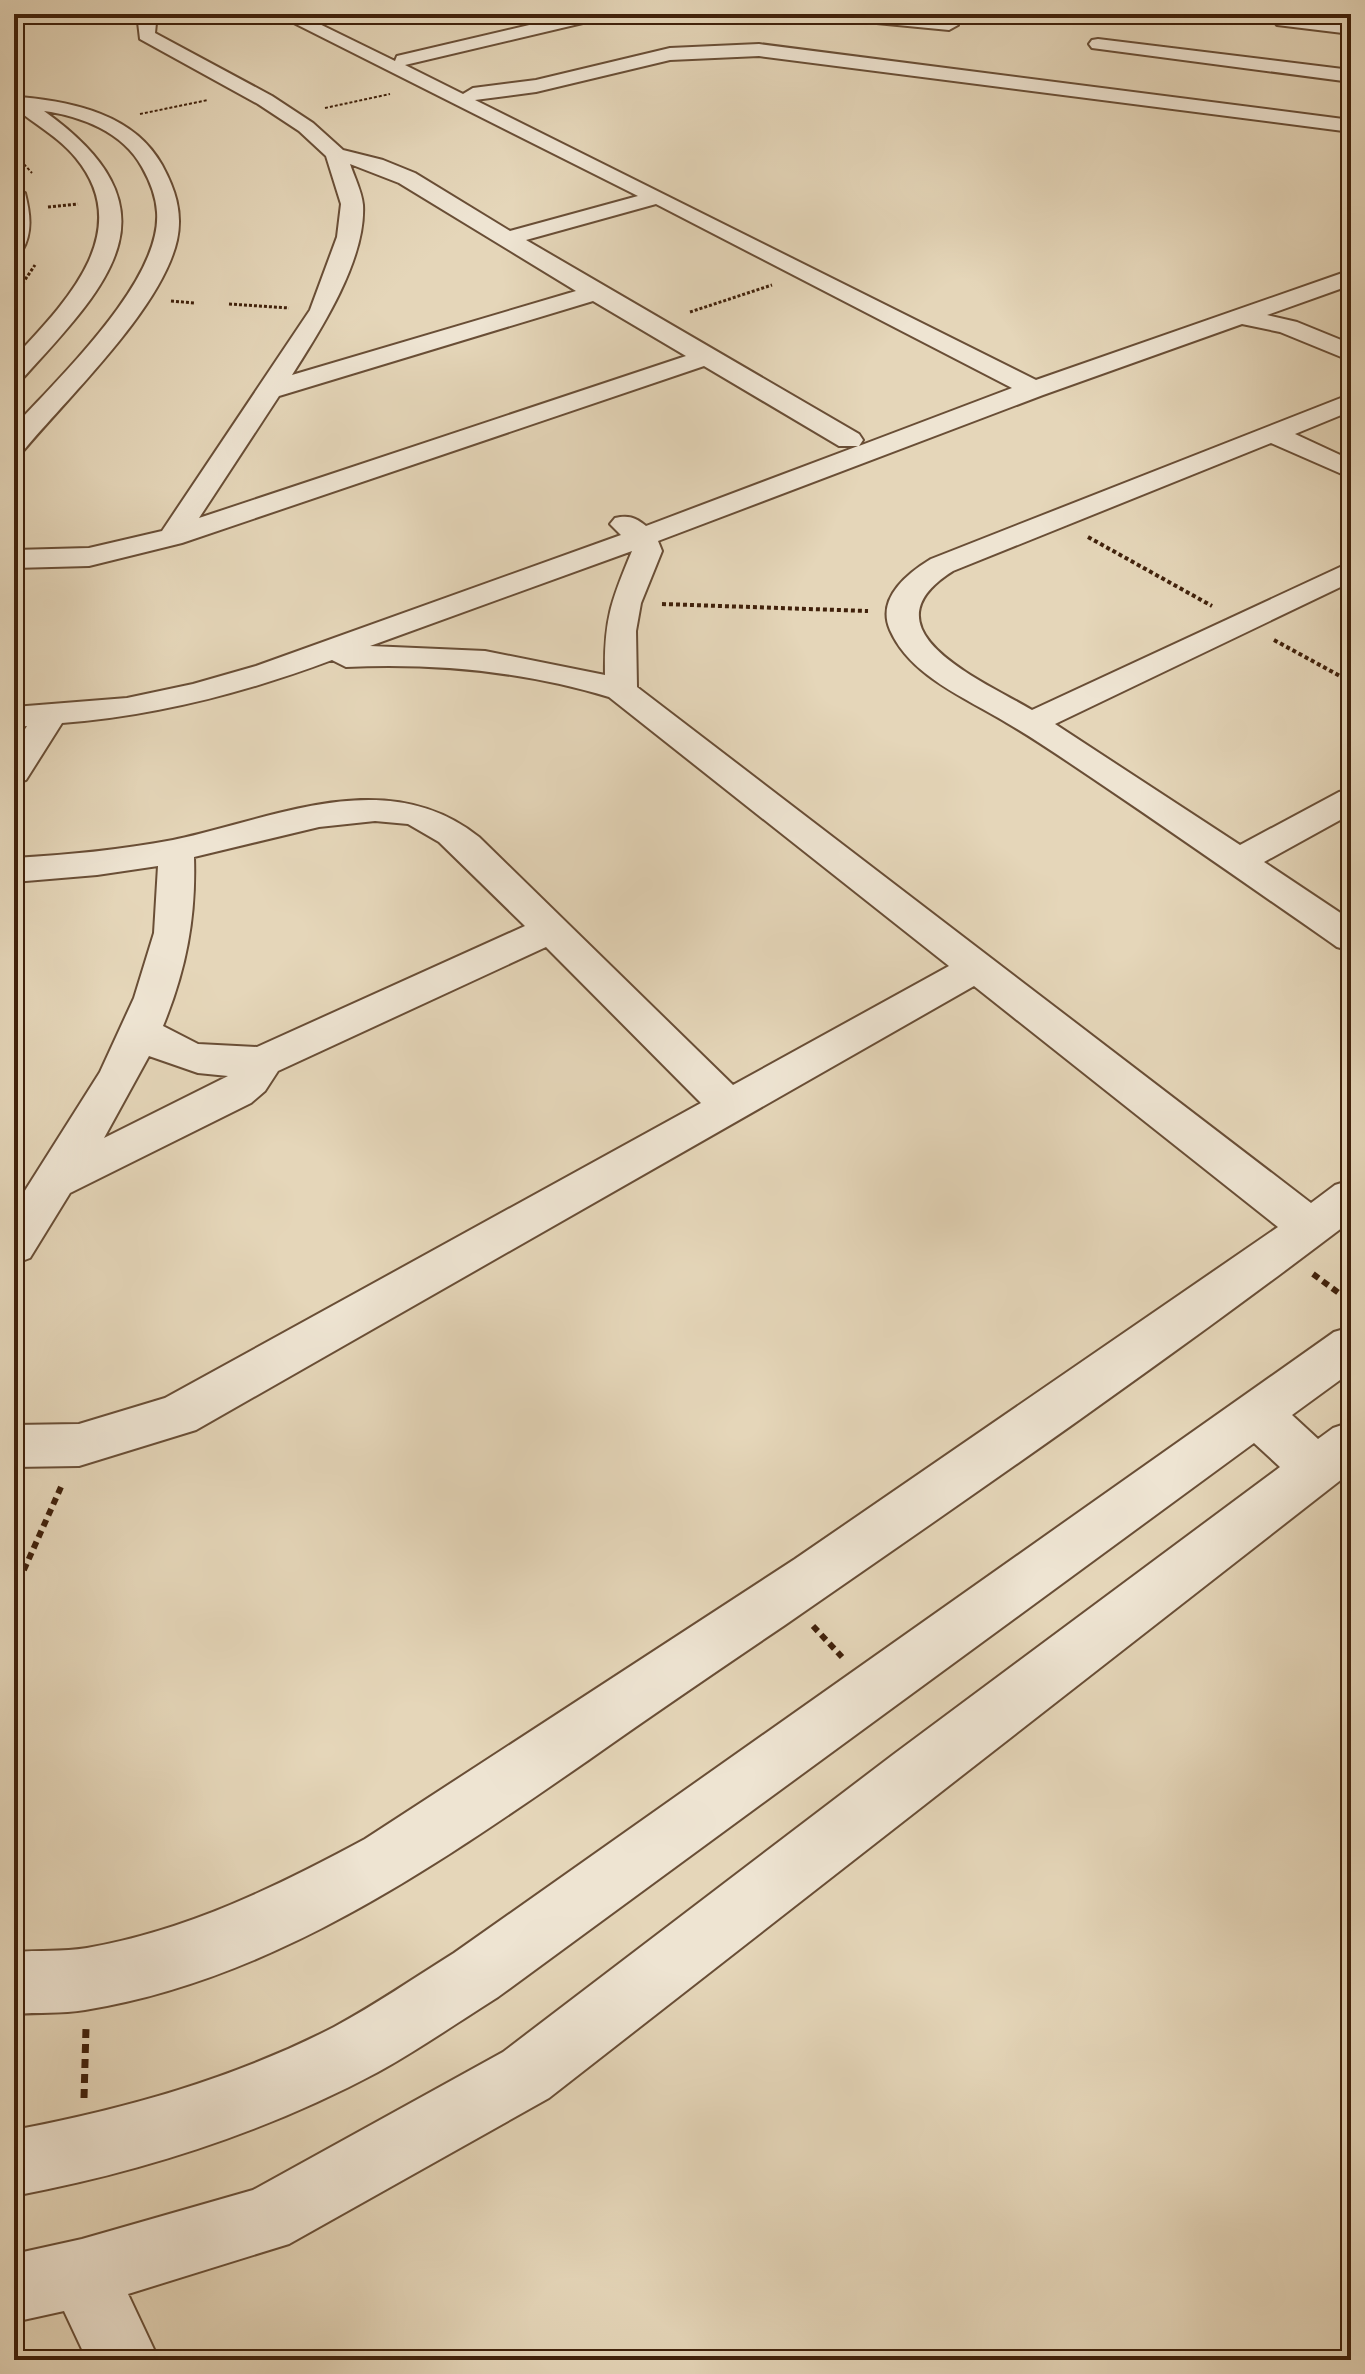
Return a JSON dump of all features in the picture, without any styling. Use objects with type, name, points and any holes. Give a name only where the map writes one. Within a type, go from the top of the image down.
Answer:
[{"type":"street","points":[[154,14],[147,22],[146,35],[289,116],[336,154],[392,171],[434,194],[596,293],[849,440]]},
{"type":"street","points":[[285,14],[806,273],[1037,380]]},
{"type":"street","points":[[312,14],[1037,380]]},
{"type":"street","points":[[404,60],[598,14]]},
{"type":"street","points":[[835,14],[954,20]]},
{"type":"street","points":[[493,20],[519,32]]},
{"type":"street","points":[[920,58],[954,20]]},
{"type":"street","points":[[1060,92],[1115,24]]},
{"type":"street","points":[[1258,64],[1279,27],[1351,29]]},
{"type":"street","points":[[505,110],[554,86],[660,56],[713,50],[920,58],[1060,92],[1351,134]]},
{"type":"street","points":[[1089,55],[1258,64],[1351,76]]},
{"type":"street","points":[[473,94],[554,86],[679,61],[741,57],[1351,126]]},
{"type":"street","points":[[14,444],[138,298],[159,263],[168,229],[167,198],[155,170],[135,144],[106,121],[67,109],[17,100]]},
{"type":"street","points":[[14,376],[82,296],[102,262],[112,232],[110,201],[102,177],[85,154],[17,100]]},
{"type":"street","points":[[172,537],[322,310],[348,237],[352,204],[336,154]]},
{"type":"street","points":[[352,204],[434,194]]},
{"type":"street","points":[[509,238],[658,197]]},
{"type":"street","points":[[14,246],[18,235],[17,202]]},
{"type":"street","points":[[14,717],[127,708],[199,693],[304,647],[1037,380],[1351,258]]},
{"type":"street","points":[[631,529],[849,440],[1241,316],[1351,277]]},
{"type":"street","points":[[266,391],[596,293]]},
{"type":"street","points":[[1290,299],[1314,319],[1351,336]]},
{"type":"street","points":[[1241,316],[1288,327],[1351,353]]},
{"type":"street","points":[[14,559],[89,557],[172,537],[706,357]]},
{"type":"street","points":[[14,376],[69,382]]},
{"type":"street","points":[[1351,402],[942,565],[921,578],[907,593],[901,612],[905,631],[918,649],[939,666],[1031,723],[1351,938]]},
{"type":"street","points":[[1271,433],[1351,470]]},
{"type":"street","points":[[621,690],[619,645],[626,603],[646,558],[631,529]]},
{"type":"street","points":[[1031,723],[1351,571]]},
{"type":"street","points":[[14,695],[146,681],[304,647],[341,657],[418,654],[494,660],[566,674],[621,690],[976,968],[1331,1212],[785,1596],[417,1839],[312,1902],[196,1952],[87,1979],[14,1983]]},
{"type":"street","points":[[14,773],[50,716]]},
{"type":"street","points":[[1238,861],[1351,800]]},
{"type":"street","points":[[14,870],[118,862],[317,818],[358,812],[402,812],[440,824],[552,929],[729,1106]]},
{"type":"street","points":[[14,1246],[113,1083],[141,1030],[168,959],[177,902],[176,851]]},
{"type":"street","points":[[141,1030],[171,1051],[192,1058],[214,1062],[263,1061],[552,929]]},
{"type":"street","points":[[14,1446],[79,1445],[179,1415],[976,968]]},
{"type":"street","points":[[53,1182],[236,1092],[250,1081],[263,1061]]},
{"type":"street","points":[[14,2163],[83,2151],[223,2109],[355,2049],[476,1975],[1351,1346]]},
{"type":"street","points":[[14,2288],[82,2273],[265,2220],[526,2075],[1334,1456],[1257,1414]]},
{"type":"street","points":[[82,2273],[124,2360]]},
{"type":"path","points":[[289,116],[431,85]]},
{"type":"path","points":[[106,121],[249,92]]},
{"type":"path","points":[[17,202],[110,201]]},
{"type":"path","points":[[651,325],[806,273]]},
{"type":"path","points":[[229,304],[322,310]]},
{"type":"path","points":[[1056,519],[1351,682]]},
{"type":"path","points":[[626,603],[901,612]]},
{"type":"path","points":[[14,1592],[79,1445]]},
{"type":"path","points":[[785,1596],[873,1690]]},
{"type":"path","points":[[83,2151],[87,1979]]}]
